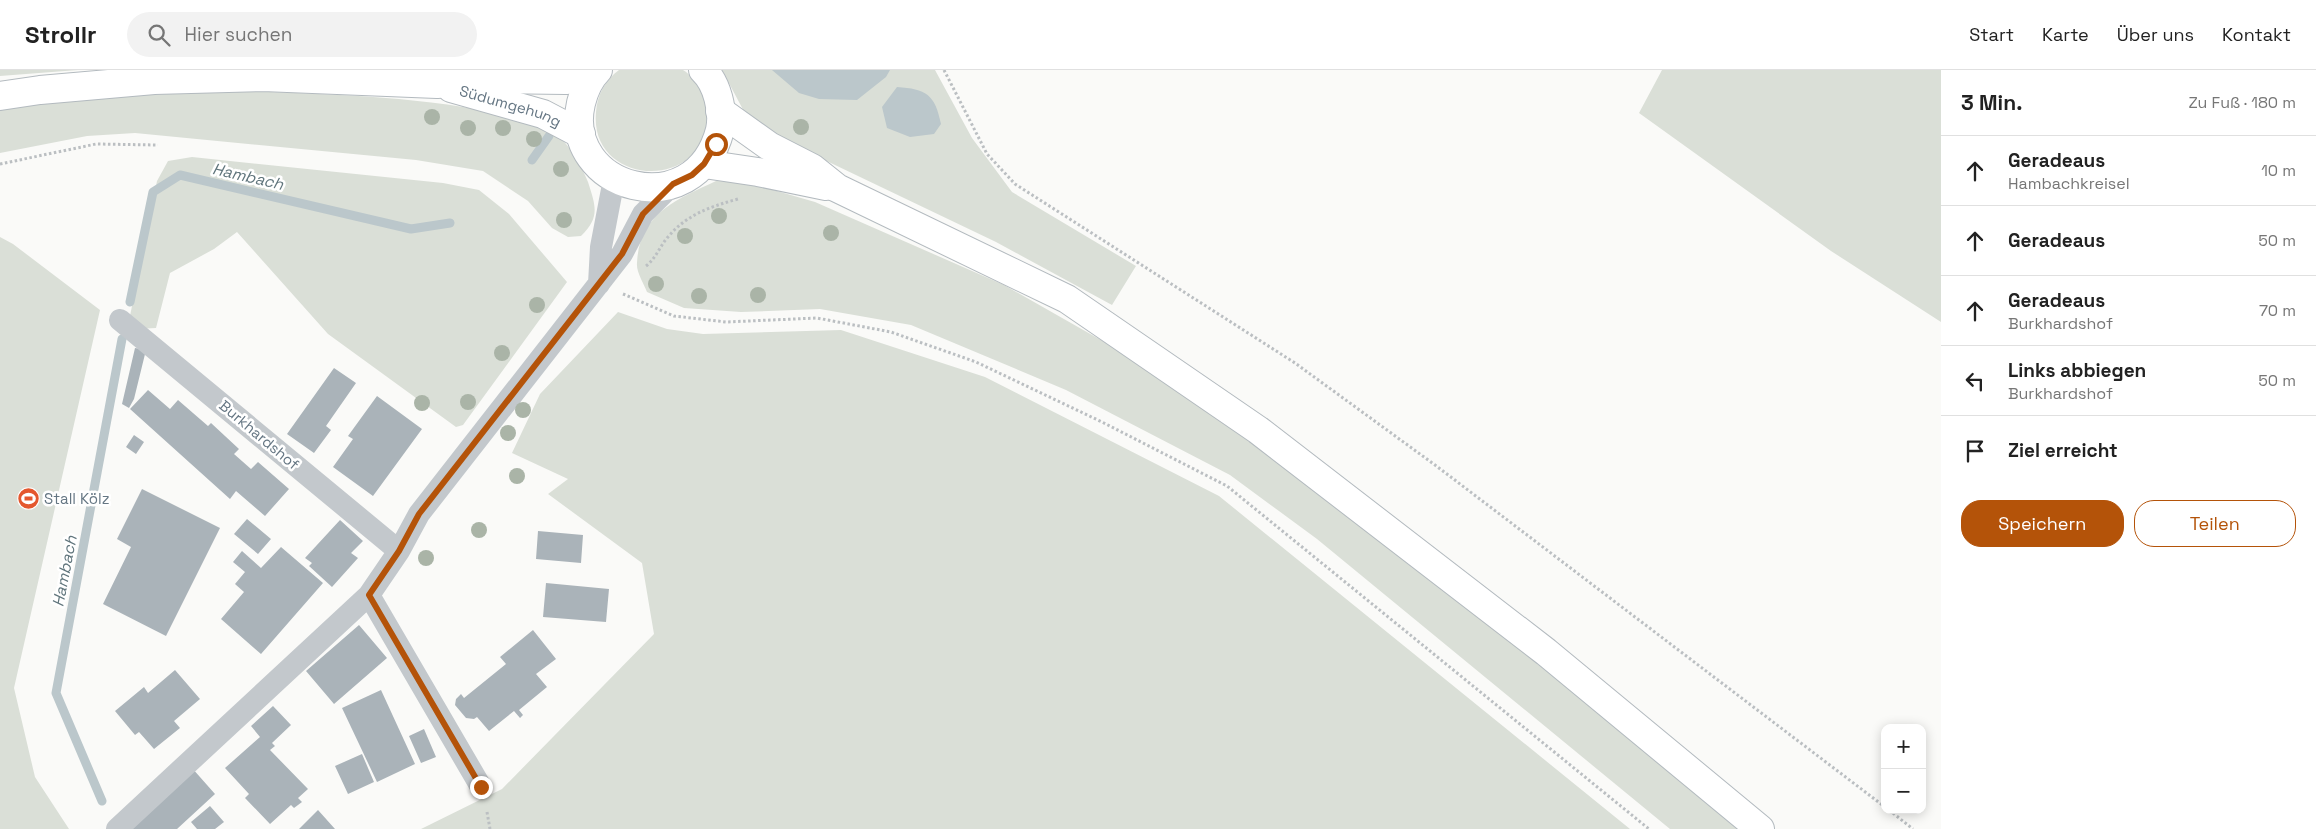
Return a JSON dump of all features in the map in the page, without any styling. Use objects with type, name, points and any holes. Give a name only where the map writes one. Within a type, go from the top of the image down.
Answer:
[{"type":"main road","points":[[596,71],[584,91],[579,112],[581,134],[588,152],[599,167],[614,179],[633,186],[653,188],[673,184],[692,175],[704,164],[716,144],[721,126],[720,111],[715,89],[703,70]]},
{"type":"main road","name":"Südumgehung","points":[[0,96],[40,90],[154,80],[263,76],[437,84],[490,79],[566,80],[596,71]]},
{"type":"main road","name":"Südumgehung","points":[[437,84],[543,114],[581,134]]},
{"type":"main road","points":[[720,111],[769,146],[812,168],[837,188],[1067,299],[1258,430],[1546,652],[1760,829]]},
{"type":"main road","points":[[704,164],[758,172],[837,188]]},
{"type":"street","points":[[599,284],[601,247],[614,179]]},
{"type":"street","points":[[117,829],[369,595],[399,551],[419,514],[622,254],[643,214],[673,184]]},
{"type":"street","name":"Burkhardshof","points":[[120,320],[399,551]]},
{"type":"street","points":[[369,595],[481,787]]},
{"type":"path","points":[[944,70],[986,154],[1016,184],[1295,363],[1435,465],[1881,804]]},
{"type":"path","points":[[0,164],[96,144],[158,145]]},
{"type":"path","points":[[599,284],[674,316],[726,322],[817,318],[891,332],[985,367],[1102,422],[1219,482],[1250,504],[1649,829]]},
{"type":"path","points":[[1894,814],[1913,829]]},
{"type":"shaded area","points":[[0,70],[78,70],[0,76]]},
{"type":"shaded area","points":[[619,70],[683,70],[694,79],[704,97],[707,118],[701,142],[687,159],[669,169],[648,171],[627,166],[610,155],[599,137],[596,112],[603,88]]},
{"type":"shaded area","points":[[722,70],[935,70],[972,138],[1012,192],[1136,266],[1112,305],[996,242],[789,143],[748,119]]},
{"type":"shaded area","points":[[772,70],[890,70],[886,77],[857,100],[819,99],[799,93]]},
{"type":"shaded area","points":[[1662,70],[1941,70],[1941,322],[1831,251],[1639,113]]},
{"type":"shaded area","points":[[897,87],[915,89],[928,95],[932,100],[939,114],[941,124],[934,134],[910,137],[887,128],[882,107]]},
{"type":"shaded area","points":[[249,91],[348,95],[415,101],[480,110],[536,124],[557,135],[575,157],[591,191],[595,211],[594,217],[581,236],[568,237],[552,228],[528,201],[483,171],[416,160],[135,133],[87,136],[0,153],[0,108],[141,95]]},
{"type":"shaded area","points":[[192,157],[443,183],[479,190],[509,214],[567,282],[463,425],[456,427],[328,334],[237,232],[214,249],[170,273],[156,328],[136,329],[129,321],[157,181],[168,161]]},
{"type":"shaded area","points":[[716,181],[745,182],[815,202],[1004,285],[1129,356],[1331,498],[1557,678],[1741,829],[1670,829],[1317,539],[1230,475],[1066,390],[911,325],[820,309],[741,312],[684,308],[647,292],[637,267],[639,246],[645,232],[663,210],[688,194]]},
{"type":"shaded area","name":"Stall Kölz","points":[[0,237],[13,244],[100,310],[14,688],[35,777],[69,829],[0,829]]},
{"type":"shaded area","points":[[618,312],[667,329],[703,334],[841,330],[985,377],[1219,496],[1630,829],[421,829],[502,789],[654,634],[642,563],[548,494],[568,479],[512,453],[540,394]]},
{"type":"building","points":[[135,348],[146,350],[134,399],[129,408],[122,404]]},
{"type":"building","points":[[334,368],[356,383],[326,426],[331,430],[314,453],[287,434]]},
{"type":"building","points":[[148,390],[170,409],[178,400],[208,426],[211,423],[239,449],[234,454],[251,469],[258,462],[289,489],[265,516],[236,491],[230,499],[130,409]]},
{"type":"building","points":[[377,396],[422,429],[373,496],[333,467],[353,439],[348,436]]},
{"type":"building","points":[[134,435],[144,442],[136,454],[126,447]]},
{"type":"building","points":[[142,489],[220,528],[166,636],[103,604],[131,547],[117,539]]},
{"type":"building","points":[[247,519],[271,539],[258,554],[234,534]]},
{"type":"building","points":[[340,520],[363,541],[351,553],[358,558],[332,587],[309,566],[312,563],[305,558]]},
{"type":"building","points":[[538,531],[583,535],[581,563],[536,559]]},
{"type":"building","points":[[281,547],[323,583],[261,654],[221,619],[244,592],[235,584],[245,572],[233,562],[242,551],[261,568]]},
{"type":"building","points":[[546,583],[609,589],[606,622],[543,617]]},
{"type":"building","points":[[359,625],[387,658],[334,704],[306,671]]},
{"type":"building","points":[[533,630],[556,659],[536,674],[547,687],[519,710],[523,715],[520,718],[514,711],[489,731],[477,717],[474,719],[466,718],[455,705],[456,699],[461,694],[464,698],[506,664],[500,657]]},
{"type":"building","points":[[175,670],[200,699],[174,721],[180,728],[154,749],[139,732],[135,735],[115,711],[144,687],[148,693]]},
{"type":"building","points":[[381,690],[415,764],[377,782],[342,708]]},
{"type":"building","points":[[273,706],[291,725],[272,743],[275,746],[270,750],[308,789],[298,798],[302,802],[294,808],[291,805],[270,824],[245,798],[249,794],[225,768],[260,737],[251,726]]},
{"type":"building","points":[[424,729],[436,757],[421,763],[409,736]]},
{"type":"building","points":[[362,754],[374,782],[348,794],[335,766]]},
{"type":"building","points":[[192,768],[215,794],[177,829],[124,829]]},
{"type":"building","points":[[210,806],[224,822],[215,829],[197,829],[191,822]]},
{"type":"building","points":[[318,810],[335,829],[299,829]]},
{"type":"waterway","name":"Hambach","points":[[532,160],[549,136]]},
{"type":"waterway","name":"Hambach","points":[[130,302],[153,192],[180,175],[411,229],[450,223]]},
{"type":"waterway","name":"Hambach","points":[[102,801],[56,693],[122,339]]},
{"type":"place","name":"Stall Kölz","points":[[28,499]]},
{"type":"route","points":[[481,787],[369,595],[399,551],[419,514],[622,254],[643,214],[673,184],[692,175],[704,164],[716,144]]}]
